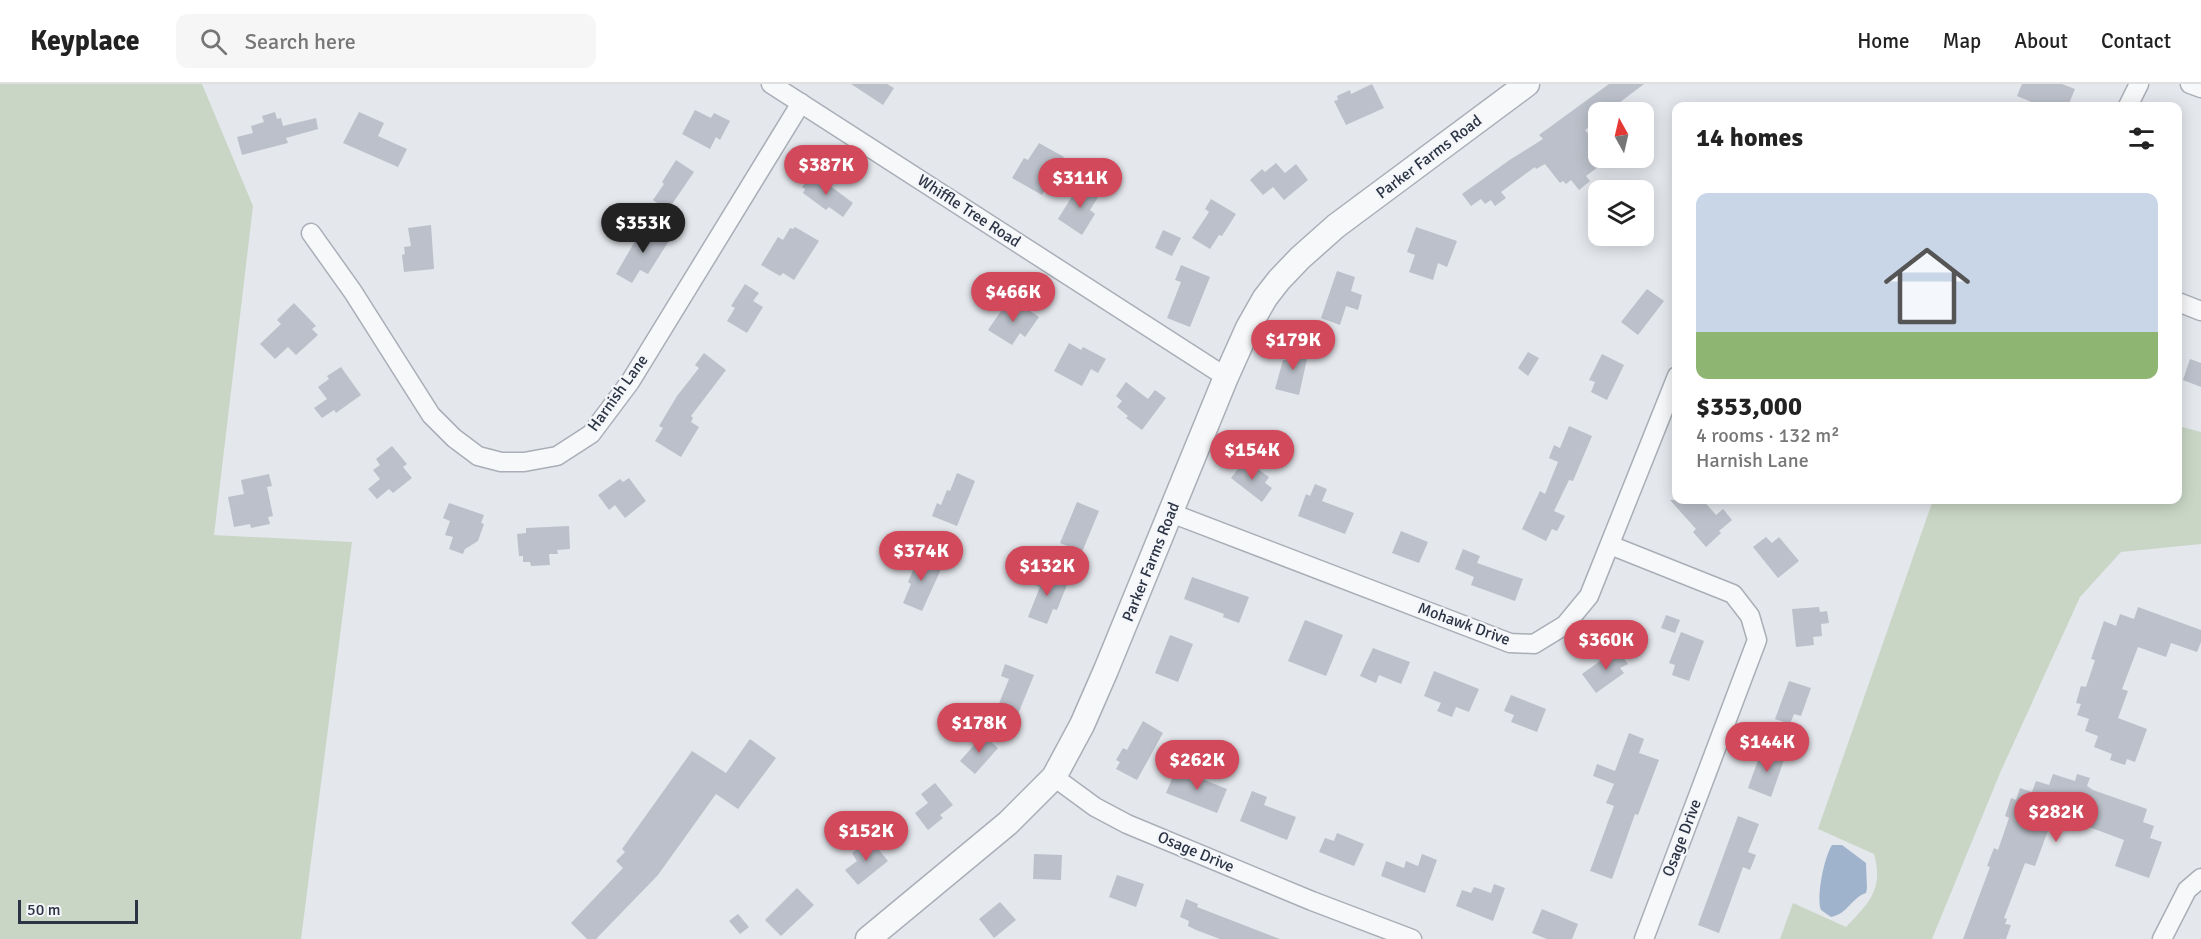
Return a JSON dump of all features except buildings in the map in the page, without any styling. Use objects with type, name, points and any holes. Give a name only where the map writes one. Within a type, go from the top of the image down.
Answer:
[{"type":"street","name":"Whiffle Tree Road","points":[[771,84],[1226,377]]},
{"type":"street","name":"Parker Farms Road","points":[[868,939],[1008,823],[1054,777],[1086,716],[1226,377],[1248,328],[1265,298],[1300,258],[1336,226],[1527,84]]},
{"type":"street","points":[[2130,102],[2139,84]]},
{"type":"street","points":[[2190,84],[2201,88]]},
{"type":"street","name":"Harnish Lane","points":[[311,233],[353,292],[431,415],[454,438],[478,456],[501,462],[524,462],[557,456],[591,434],[630,382],[801,103]]},
{"type":"street","points":[[2182,304],[2201,311]]},
{"type":"street","name":"Mohawk Drive","points":[[1171,513],[1510,643],[1534,644],[1565,625],[1589,597],[1672,389]]},
{"type":"street","name":"Osage Drive","points":[[1610,545],[1733,594],[1749,616],[1757,640],[1644,939]]},
{"type":"street","name":"Osage Drive","points":[[1054,777],[1095,807],[1127,824],[1412,939]]},
{"type":"street","points":[[2162,939],[2187,890],[2201,878]]},
{"type":"green space","points":[[0,84],[202,84],[253,206],[214,535],[352,542],[301,939],[0,939]]},
{"type":"green space","points":[[2182,427],[2201,432],[2201,544],[2121,552],[2080,597],[2000,773],[1932,939],[1780,939],[1793,903],[1846,927],[1868,903],[1876,886],[1877,866],[1874,854],[1818,829],[1932,504],[2182,504]]},
{"type":"water","points":[[1832,845],[1842,845],[1866,863],[1867,888],[1866,893],[1857,898],[1842,913],[1831,917],[1821,910],[1819,896],[1824,868]]}]
